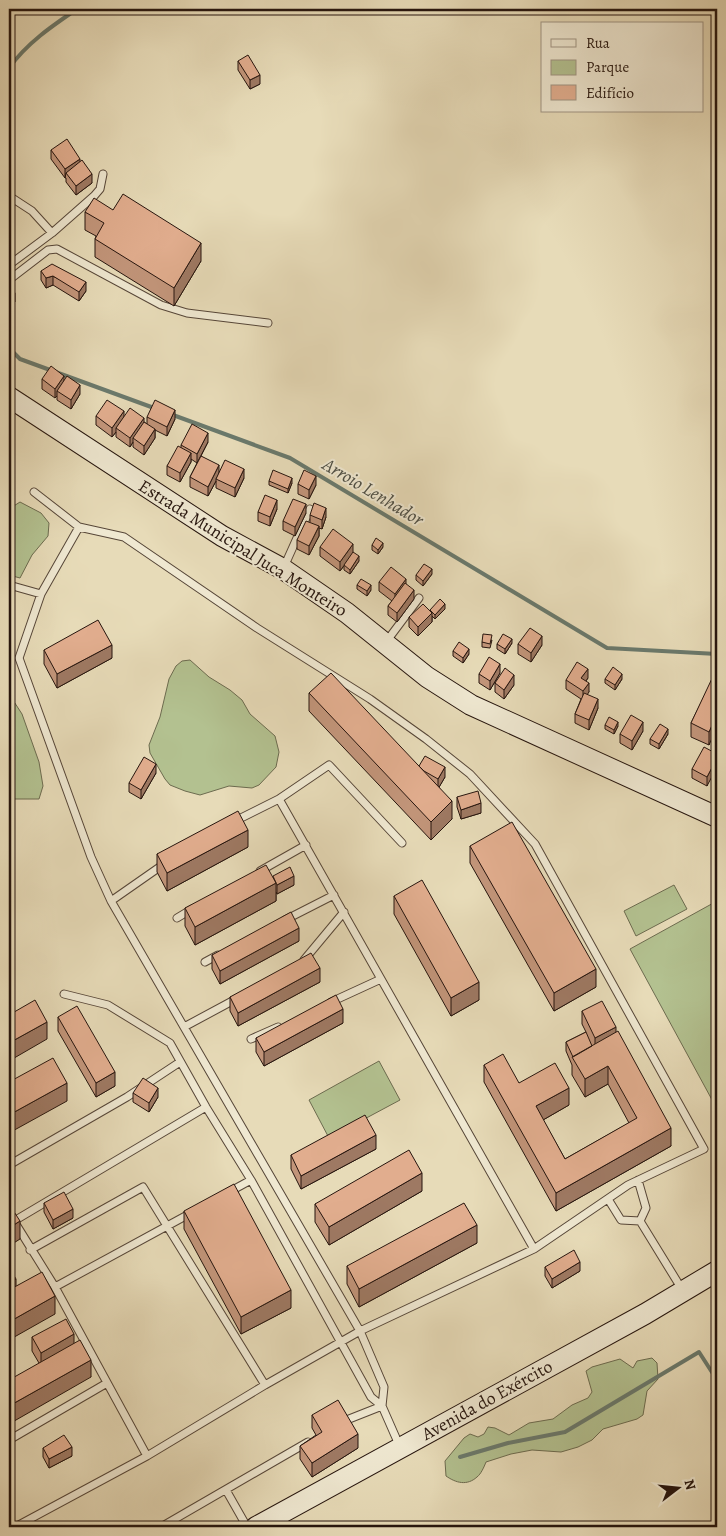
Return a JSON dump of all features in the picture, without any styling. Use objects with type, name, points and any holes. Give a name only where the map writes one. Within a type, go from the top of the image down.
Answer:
[{"type":"street","name":"Estrada Municipal Juca Monteiro","points":[[9,397],[222,536],[283,569],[347,613],[427,677],[471,706],[717,818]]},
{"type":"street","name":"Avenida do Exército","points":[[256,1527],[628,1323],[717,1271]]},
{"type":"lane","points":[[9,265],[52,233],[94,196],[100,189],[103,174]]},
{"type":"lane","points":[[9,196],[32,212],[52,233]]},
{"type":"lane","points":[[9,280],[48,250],[57,249],[161,305],[187,313],[268,323]]},
{"type":"lane","points":[[15,1527],[147,1456],[264,1385],[360,1331],[534,1249],[628,1185],[704,1149],[535,844],[470,774],[370,698],[257,628],[124,537],[79,527],[34,492]]},
{"type":"lane","points":[[283,569],[310,508]]},
{"type":"lane","points":[[79,527],[41,594],[19,658],[91,857],[111,901],[360,1331],[384,1388],[382,1406]]},
{"type":"lane","points":[[9,585],[41,594]]},
{"type":"lane","points":[[385,643],[419,598]]},
{"type":"lane","points":[[227,825],[280,799],[329,765],[402,843]]},
{"type":"lane","points":[[280,799],[534,1249]]},
{"type":"lane","points":[[254,874],[306,845]]},
{"type":"lane","points":[[111,901],[168,861]]},
{"type":"lane","points":[[282,922],[334,895]]},
{"type":"lane","points":[[178,918],[203,903]]},
{"type":"lane","points":[[301,964],[344,912]]},
{"type":"lane","points":[[205,962],[222,953]]},
{"type":"lane","points":[[320,1007],[381,979]]},
{"type":"lane","points":[[64,994],[108,1005],[170,1043],[206,1108],[251,1180],[371,1397],[382,1406],[400,1447]]},
{"type":"lane","points":[[184,1027],[242,995]]},
{"type":"lane","points":[[251,1040],[286,1023]]},
{"type":"lane","points":[[9,1165],[127,1097],[180,1062]]},
{"type":"lane","points":[[14,1221],[206,1108]]},
{"type":"lane","points":[[226,1194],[251,1180]]},
{"type":"lane","points":[[638,1180],[646,1208],[640,1220]]},
{"type":"lane","points":[[30,1250],[143,1187],[264,1385]]},
{"type":"lane","points":[[608,1199],[621,1220],[640,1220]]},
{"type":"lane","points":[[55,1287],[201,1207]]},
{"type":"lane","points":[[9,1213],[30,1250],[55,1287],[147,1456]]},
{"type":"lane","points":[[640,1220],[683,1291]]},
{"type":"lane","points":[[9,1440],[107,1383]]},
{"type":"lane","points":[[344,1421],[382,1406]]},
{"type":"lane","points":[[161,1527],[315,1437]]},
{"type":"lane","points":[[226,1490],[247,1527]]},
{"type":"green space","points":[[20,502],[41,513],[49,523],[48,536],[32,555],[20,578],[9,575],[9,509]]},
{"type":"green space","points":[[190,660],[209,677],[242,700],[250,714],[275,736],[279,752],[276,767],[259,785],[252,788],[229,786],[200,795],[185,791],[170,785],[150,753],[149,745],[160,717],[169,679],[176,666],[182,661]]},
{"type":"green space","points":[[9,694],[22,714],[39,762],[43,786],[39,799],[9,799]]},
{"type":"green space","points":[[674,885],[687,909],[636,936],[624,911]]},
{"type":"green space","points":[[717,901],[717,1109],[630,949]]},
{"type":"green space","points":[[379,1061],[400,1100],[329,1138],[309,1100]]},
{"type":"green space","points":[[652,1358],[657,1363],[658,1379],[647,1391],[643,1415],[637,1419],[603,1429],[592,1440],[561,1452],[532,1450],[486,1462],[478,1476],[469,1482],[458,1482],[446,1476],[445,1461],[464,1438],[470,1434],[478,1437],[484,1434],[488,1427],[495,1428],[509,1435],[529,1423],[553,1419],[572,1405],[588,1398],[592,1392],[586,1371],[592,1367],[620,1359],[633,1368],[637,1361]]},
{"type":"building","points":[[248,55],[260,75],[250,80],[238,61]]},
{"type":"building","points":[[67,139],[80,159],[65,169],[51,150]]},
{"type":"building","points":[[82,160],[92,174],[76,186],[66,173]]},
{"type":"building","points":[[123,194],[201,243],[174,288],[95,239],[104,223],[85,212],[94,198],[113,210]]},
{"type":"building","points":[[52,264],[86,282],[79,292],[53,276],[46,278],[41,271]]},
{"type":"building","points":[[9,285],[15,293],[9,298]]},
{"type":"building","points":[[51,366],[64,376],[55,389],[42,379]]},
{"type":"building","points":[[67,376],[80,385],[71,400],[57,391]]},
{"type":"building","points":[[107,400],[124,411],[112,428],[96,416]]},
{"type":"building","points":[[155,400],[175,410],[167,427],[147,417]]},
{"type":"building","points":[[130,408],[144,418],[130,438],[116,428]]},
{"type":"building","points":[[144,422],[155,429],[144,446],[133,438]]},
{"type":"building","points":[[192,424],[208,433],[197,454],[181,445]]},
{"type":"building","points":[[178,446],[191,453],[180,473],[167,466]]},
{"type":"building","points":[[201,456],[219,465],[208,487],[190,477]]},
{"type":"building","points":[[225,460],[244,469],[235,488],[216,479]]},
{"type":"building","points":[[273,470],[292,478],[288,489],[269,481]]},
{"type":"building","points":[[304,470],[316,476],[309,490],[298,484]]},
{"type":"building","points":[[265,495],[277,500],[270,517],[258,512]]},
{"type":"building","points":[[293,499],[306,504],[295,527],[283,521]]},
{"type":"building","points":[[314,503],[326,508],[322,520],[310,515]]},
{"type":"building","points":[[306,521],[319,526],[309,546],[297,540]]},
{"type":"building","points":[[333,529],[353,544],[340,562],[320,547]]},
{"type":"building","points":[[376,538],[383,543],[378,550],[372,545]]},
{"type":"building","points":[[353,552],[359,556],[350,570],[344,565]]},
{"type":"building","points":[[424,564],[432,569],[423,581],[416,575]]},
{"type":"building","points":[[391,567],[406,579],[395,594],[379,582]]},
{"type":"building","points":[[361,579],[371,585],[367,591],[357,585]]},
{"type":"building","points":[[405,583],[414,590],[397,613],[388,606]]},
{"type":"building","points":[[440,599],[445,604],[435,615],[430,610]]},
{"type":"building","points":[[423,604],[432,613],[418,627],[409,617]]},
{"type":"building","points":[[98,620],[112,645],[57,674],[44,650]]},
{"type":"building","points":[[530,628],[542,636],[531,653],[518,644]]},
{"type":"building","points":[[483,634],[492,635],[490,644],[482,642]]},
{"type":"building","points":[[503,634],[512,639],[505,649],[497,644]]},
{"type":"building","points":[[459,642],[469,649],[463,658],[453,651]]},
{"type":"building","points":[[489,657],[500,664],[490,681],[479,674]]},
{"type":"building","points":[[577,662],[588,669],[581,678],[589,683],[583,691],[566,680]]},
{"type":"building","points":[[613,667],[622,674],[615,685],[605,679]]},
{"type":"building","points":[[505,668],[514,675],[504,690],[495,683]]},
{"type":"building","points":[[716,670],[717,714],[709,732],[691,723]]},
{"type":"building","points":[[331,673],[452,801],[431,822],[309,693]]},
{"type":"building","points":[[584,693],[598,699],[589,720],[575,714]]},
{"type":"building","points":[[631,715],[643,722],[632,741],[620,734]]},
{"type":"building","points":[[609,717],[618,722],[614,730],[605,725]]},
{"type":"building","points":[[660,724],[668,729],[659,744],[650,739]]},
{"type":"building","points":[[704,747],[717,754],[717,758],[707,777],[692,769]]},
{"type":"building","points":[[425,756],[445,767],[438,779],[419,766]]},
{"type":"building","points":[[144,757],[156,764],[141,790],[129,783]]},
{"type":"building","points":[[478,791],[481,803],[461,810],[457,797]]},
{"type":"building","points":[[238,811],[248,830],[167,873],[157,854]]},
{"type":"building","points":[[512,822],[596,969],[554,993],[470,846]]},
{"type":"building","points":[[266,865],[276,883],[195,927],[185,908]]},
{"type":"building","points":[[290,867],[294,876],[277,885],[273,876]]},
{"type":"building","points":[[422,880],[479,982],[451,998],[394,896]]},
{"type":"building","points":[[291,912],[299,928],[220,971],[212,955]]},
{"type":"building","points":[[311,953],[320,968],[238,1013],[230,997]]},
{"type":"building","points":[[336,995],[343,1009],[264,1052],[256,1038]]},
{"type":"building","points":[[35,1000],[47,1022],[9,1043],[9,1015]]},
{"type":"building","points":[[602,1001],[616,1027],[595,1038],[582,1011]]},
{"type":"building","points":[[77,1006],[115,1072],[96,1083],[58,1017]]},
{"type":"building","points":[[618,1031],[671,1128],[556,1193],[484,1065],[503,1054],[519,1083],[555,1063],[569,1088],[536,1106],[565,1159],[637,1118],[608,1066],[585,1079],[572,1057]]},
{"type":"building","points":[[586,1032],[592,1046],[573,1057],[566,1042]]},
{"type":"building","points":[[53,1058],[67,1083],[9,1115],[9,1082]]},
{"type":"building","points":[[143,1078],[158,1088],[149,1103],[133,1093]]},
{"type":"building","points":[[365,1115],[376,1135],[301,1176],[291,1155]]},
{"type":"building","points":[[409,1150],[422,1173],[329,1227],[315,1204]]},
{"type":"building","points":[[234,1184],[291,1290],[241,1317],[184,1211]]},
{"type":"building","points":[[64,1192],[73,1209],[53,1220],[44,1203]]},
{"type":"building","points":[[464,1203],[477,1225],[359,1289],[347,1266]]},
{"type":"building","points":[[9,1204],[20,1221],[9,1228]]},
{"type":"building","points":[[574,1250],[580,1262],[552,1279],[545,1267]]},
{"type":"building","points":[[9,1267],[16,1279],[9,1283]]},
{"type":"building","points":[[42,1272],[55,1296],[9,1322],[9,1290]]},
{"type":"building","points":[[66,1319],[74,1334],[41,1353],[32,1337]]},
{"type":"building","points":[[80,1340],[91,1360],[9,1406],[9,1380]]},
{"type":"building","points":[[338,1400],[358,1434],[312,1463],[300,1446],[322,1432],[312,1415]]},
{"type":"building","points":[[64,1435],[72,1447],[49,1459],[43,1448]]},
{"type":"waterway","points":[[9,68],[32,43],[77,9]]},
{"type":"waterway","points":[[9,84],[11,94],[9,96]]},
{"type":"waterway","name":"Arroio Lenhador","points":[[9,348],[20,359],[154,408]]},
{"type":"waterway","name":"Arroio Lenhador","points":[[173,415],[290,458],[607,648],[717,654]]},
{"type":"waterway","points":[[460,1457],[508,1443],[565,1432],[699,1352],[717,1380]]}]
